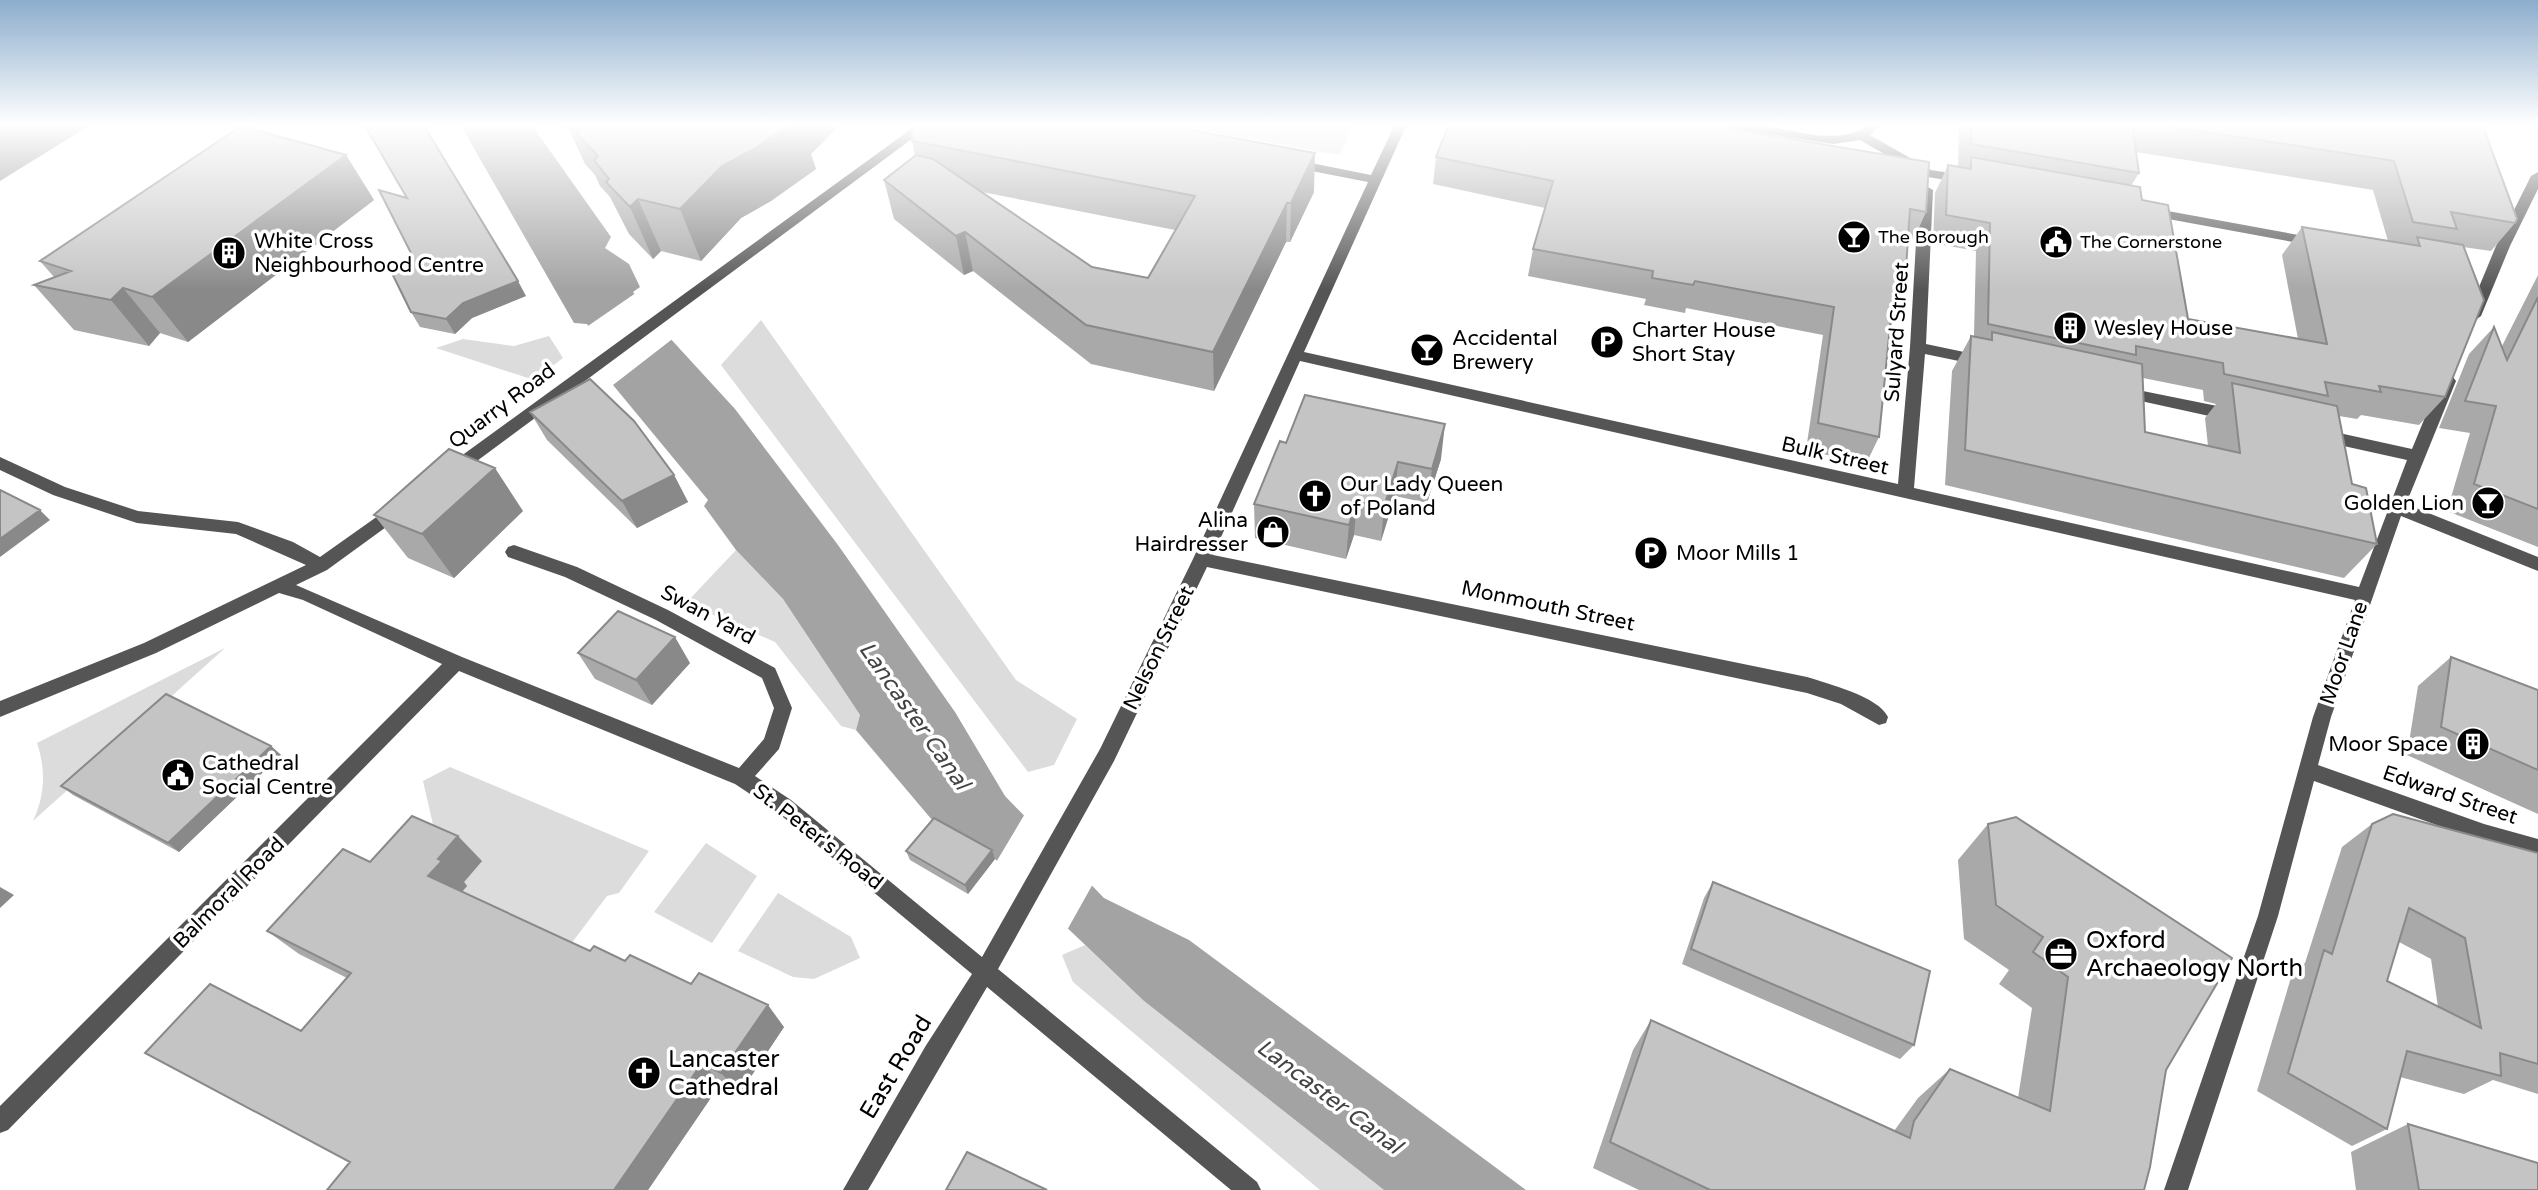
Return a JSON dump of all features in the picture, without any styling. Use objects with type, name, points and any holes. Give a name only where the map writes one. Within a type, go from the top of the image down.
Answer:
[{"type":"street","name":"Quarry Road","points":[[438,481],[850,180]]},
{"type":"street","name":"Nelson Street","points":[[985,972],[1107,755],[1202,559],[1377,180]]},
{"type":"street","name":"Sulyard Street","points":[[1905,494],[1918,347],[1927,180]]},
{"type":"street","points":[[1966,180],[1981,182]]},
{"type":"street","points":[[2467,334],[2483,274],[2503,246],[2536,180]]},
{"type":"street","points":[[2130,208],[2328,245]]},
{"type":"street","points":[[2495,221],[2503,246]]},
{"type":"street","points":[[1918,347],[2004,366]]},
{"type":"street","name":"Bulk Street","points":[[1296,355],[1905,494],[2365,595]]},
{"type":"street","name":"Moor Lane","points":[[2176,1190],[2268,916],[2322,717],[2396,507],[2452,371]]},
{"type":"street","points":[[2112,390],[2242,418]]},
{"type":"street","points":[[2309,432],[2418,456]]},
{"type":"street","points":[[0,463],[59,491],[138,517],[238,528],[286,547],[321,565]]},
{"type":"street","points":[[0,709],[150,648],[321,565],[417,497]]},
{"type":"street","points":[[2396,507],[2538,564]]},
{"type":"street","name":"Swan Yard","points":[[514,552],[571,572],[662,615],[769,673],[783,708],[772,743],[742,778]]},
{"type":"street","name":"Monmouth Street","points":[[1202,559],[1807,685],[1847,698],[1879,717]]},
{"type":"street","name":"St. Peter's Road","points":[[278,586],[308,595],[456,662],[742,778],[784,806],[1250,1190]]},
{"type":"street","name":"Balmoral Road","points":[[0,1122],[456,662]]},
{"type":"street","name":"Edward Street","points":[[2308,770],[2484,833],[2538,848]]},
{"type":"street","name":"East Road","points":[[855,1190],[933,1055],[985,972]]},
{"type":"shaded area","points":[[761,320],[1016,680],[1077,719],[1054,765],[1028,772],[721,365]]},
{"type":"shaded area","points":[[549,336],[563,358],[534,380],[436,348],[463,339],[514,346]]},
{"type":"shaded area","points":[[736,550],[783,599],[860,715],[856,730],[841,726],[775,642],[686,603]]},
{"type":"shaded area","points":[[225,648],[33,821],[43,782],[37,743]]},
{"type":"shaded area","points":[[450,767],[649,851],[619,893],[607,896],[565,952],[454,901],[463,884],[437,842],[423,781]]},
{"type":"shaded area","points":[[706,843],[757,876],[712,943],[654,912]]},
{"type":"shaded area","points":[[778,893],[851,937],[860,958],[814,979],[793,977],[738,951]]},
{"type":"shaded area","points":[[1085,945],[1144,1001],[1384,1190],[1320,1190],[1073,982],[1062,955]]},
{"type":"water","name":"Lancaster Canal","points":[[492,180],[570,180],[611,237],[605,248],[629,264],[640,287],[633,292],[657,324],[735,409],[838,545],[955,712],[1005,796],[1104,898],[1189,940],[1526,1190],[1384,1190],[1144,1001],[995,859],[938,827],[856,730],[860,715],[783,599],[736,550],[704,506],[708,500],[613,385],[616,371],[587,324],[574,323]]},
{"type":"pier","points":[[643,288],[638,292],[675,337],[613,385],[610,380],[612,372],[585,328]]},
{"type":"pier","points":[[1026,812],[1094,882],[1066,932],[995,864]]},
{"type":"building","points":[[161,180],[312,180],[152,297],[123,288],[111,300],[34,285],[71,271],[40,261]]},
{"type":"building","points":[[396,180],[457,180],[518,281],[463,303],[446,319],[411,312],[388,265],[413,257],[379,190],[407,198]]},
{"type":"building","points":[[608,180],[709,180],[680,209],[638,199],[630,207],[606,182]]},
{"type":"building","points":[[884,180],[963,180],[1092,267],[1148,278],[1195,196],[1110,180],[1302,180],[1291,203],[1287,203],[1213,352],[1086,325],[965,232],[956,236]]},
{"type":"building","points":[[1546,180],[1928,180],[1926,212],[1910,209],[1904,299],[1893,297],[1879,437],[1818,423],[1834,307],[1695,281],[1693,285],[1652,278],[1653,271],[1533,249],[1553,181]]},
{"type":"building","points":[[1947,180],[2098,180],[2140,187],[2142,200],[2168,205],[2188,319],[2327,344],[2302,227],[2420,246],[2417,237],[2463,245],[2484,300],[2445,397],[2379,386],[2381,392],[2325,382],[2328,396],[2224,374],[2223,363],[2136,346],[2136,355],[1988,324],[1990,223],[1946,215]]},
{"type":"building","points":[[2400,180],[2502,180],[2517,219],[2515,223],[2451,212],[2457,229],[2413,222]]},
{"type":"building","points":[[2538,297],[2538,509],[2474,484],[2496,406],[2465,401],[2494,327],[2507,360]]},
{"type":"building","points":[[1992,332],[2142,364],[2145,432],[2240,453],[2232,383],[2337,406],[2352,484],[2366,488],[2377,544],[1965,450],[1971,336],[1992,340]]},
{"type":"building","points":[[590,379],[634,421],[674,475],[622,501],[530,412]]},
{"type":"building","points":[[1305,395],[1445,424],[1432,469],[1398,462],[1384,507],[1357,501],[1349,525],[1254,504],[1280,441],[1286,443]]},
{"type":"building","points":[[449,449],[495,468],[422,534],[374,515]]},
{"type":"building","points":[[0,490],[40,510],[0,539]]},
{"type":"building","points":[[618,611],[675,637],[636,680],[578,653]]},
{"type":"building","points":[[2451,657],[2538,690],[2538,770],[2441,727]]},
{"type":"building","name":"Cathedral Social Centre","points":[[166,694],[271,746],[168,843],[61,786]]},
{"type":"building","points":[[2393,814],[2538,853],[2538,1064],[2500,1053],[2501,1076],[2407,1051],[2387,1129],[2288,1073],[2324,950],[2332,954],[2372,824]],"holes":[[[2409,908],[2465,938],[2481,1028],[2387,981]]]},
{"type":"building","points":[[412,816],[458,836],[438,859],[442,861],[428,876],[590,951],[594,946],[625,961],[630,955],[691,984],[699,973],[768,1005],[721,1073],[702,1063],[614,1190],[327,1190],[350,1162],[145,1053],[210,984],[301,1031],[351,973],[267,931],[343,849],[370,862]]},
{"type":"building","points":[[2016,817],[2232,958],[2166,1070],[2144,1190],[1710,1190],[1610,1142],[1651,1020],[1910,1138],[1914,1121],[1950,1069],[2050,1111],[2068,977],[2033,952],[2043,937],[1996,905],[1988,824]]},
{"type":"building","points":[[934,818],[992,850],[965,885],[906,851]]},
{"type":"building","points":[[1713,882],[1930,971],[1914,1045],[1691,949]]},
{"type":"building","points":[[2408,1124],[2538,1163],[2538,1190],[2419,1190]]},
{"type":"building","points":[[967,1152],[1047,1190],[946,1190]]},
{"type":"place","name":"The Borough","points":[[1854,237]]},
{"type":"place","name":"The Cornerstone","points":[[2056,242]]},
{"type":"place","name":"White Cross Neighbourhood Centre","points":[[229,253]]},
{"type":"place","name":"Wesley House","points":[[2070,328]]},
{"type":"place","name":"Charter House Short Stay","points":[[1607,342]]},
{"type":"place","name":"Accidental Brewery","points":[[1427,350]]},
{"type":"place","name":"Our Lady Queen of Poland","points":[[1315,496]]},
{"type":"place","name":"Golden Lion","points":[[2488,503]]},
{"type":"place","name":"Alina Hairdresser","points":[[1273,532]]},
{"type":"place","name":"Moor Mills 1","points":[[1651,553]]},
{"type":"place","name":"Moor Space","points":[[2473,744]]},
{"type":"place","name":"Cathedral Social Centre","points":[[178,775]]},
{"type":"place","name":"Oxford Archaeology North","points":[[2061,954]]},
{"type":"place","name":"Lancaster Cathedral","points":[[644,1073]]}]
